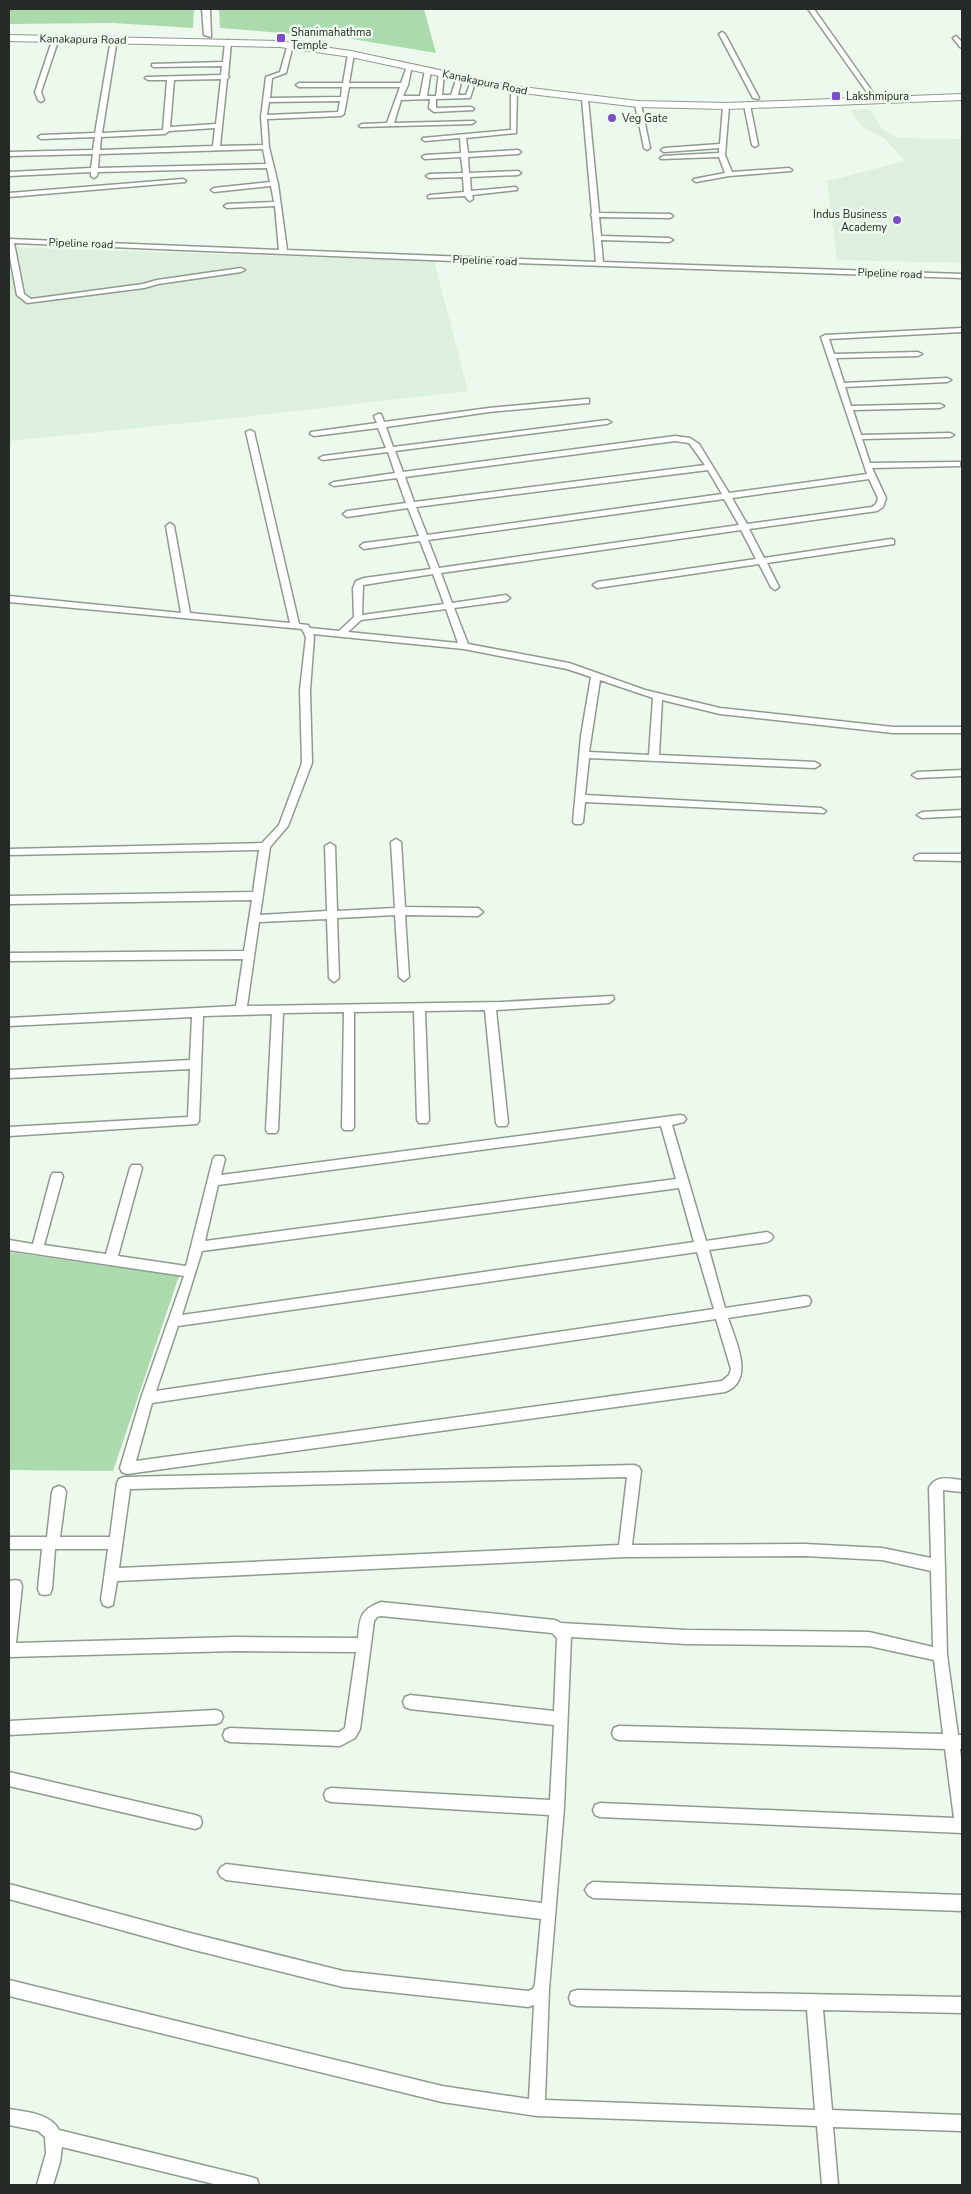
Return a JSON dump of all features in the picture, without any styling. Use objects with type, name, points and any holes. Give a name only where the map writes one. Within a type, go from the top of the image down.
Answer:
[{"type":"highway","name":"Kanakapura Road","points":[[9,32],[208,35],[321,42],[384,57],[581,92],[752,102],[962,97]]},
{"type":"highway","name":"Kanakapura Road","points":[[9,38],[228,42],[290,46],[384,57],[440,74],[514,89],[638,104],[726,106],[752,102],[871,94],[962,91]]},
{"type":"street","points":[[206,9],[208,35]]},
{"type":"street","points":[[811,9],[871,94]]},
{"type":"street","points":[[722,34],[752,102],[755,145]]},
{"type":"street","points":[[41,100],[38,92],[56,38]]},
{"type":"street","points":[[956,38],[962,46]]},
{"type":"street","points":[[93,187],[98,135],[114,39]]},
{"type":"street","points":[[216,149],[226,77],[228,42]]},
{"type":"street","points":[[283,252],[284,238],[275,184],[266,147],[264,117],[269,77],[283,73],[290,46]]},
{"type":"street","points":[[264,117],[341,114],[351,54]]},
{"type":"street","points":[[154,65],[227,64]]},
{"type":"street","points":[[390,124],[410,66]]},
{"type":"street","points":[[423,98],[428,70]]},
{"type":"street","points":[[440,74],[436,98],[432,108],[434,110],[471,109]]},
{"type":"street","points":[[148,78],[226,77]]},
{"type":"street","points":[[167,129],[170,80],[172,78]]},
{"type":"street","points":[[454,97],[459,78]]},
{"type":"street","points":[[400,98],[468,97],[474,81]]},
{"type":"street","points":[[299,85],[405,85]]},
{"type":"street","points":[[425,140],[514,132],[514,89]]},
{"type":"street","points":[[266,100],[344,98]]},
{"type":"street","points":[[585,99],[594,215],[600,263]]},
{"type":"street","points":[[638,104],[647,148]]},
{"type":"street","points":[[726,106],[722,155],[729,174]]},
{"type":"street","points":[[362,126],[472,122]]},
{"type":"street","points":[[41,137],[159,133],[167,129],[219,126]]},
{"type":"street","points":[[463,137],[469,197]]},
{"type":"street","points":[[664,150],[722,146]]},
{"type":"street","points":[[9,154],[266,147]]},
{"type":"street","points":[[425,157],[518,152]]},
{"type":"street","points":[[663,158],[722,155]]},
{"type":"street","points":[[9,174],[271,166]]},
{"type":"street","points":[[696,180],[729,174],[789,170]]},
{"type":"street","points":[[429,176],[518,173]]},
{"type":"street","points":[[9,195],[183,181]]},
{"type":"street","points":[[214,190],[275,184]]},
{"type":"street","points":[[430,197],[469,197],[515,189]]},
{"type":"street","points":[[227,206],[278,204]]},
{"type":"street","points":[[594,215],[670,216]]},
{"type":"street","points":[[597,238],[669,240]]},
{"type":"street","points":[[9,241],[20,295],[30,301],[144,286],[158,282],[240,270]]},
{"type":"street","name":"Pipeline road","points":[[9,241],[454,259],[962,276]]},
{"type":"street","points":[[358,618],[357,588],[360,583],[874,509],[880,505],[882,498],[867,466],[825,337],[962,330]]},
{"type":"street","points":[[831,356],[918,354]]},
{"type":"street","points":[[840,385],[947,380]]},
{"type":"street","points":[[314,434],[379,420],[586,400]]},
{"type":"street","points":[[848,408],[940,406]]},
{"type":"street","points":[[379,420],[464,646]]},
{"type":"street","points":[[323,458],[391,451],[607,422]]},
{"type":"street","points":[[250,432],[295,626]]},
{"type":"street","points":[[858,438],[950,435]]},
{"type":"street","points":[[334,484],[642,442],[684,439],[693,442],[703,453],[776,587]]},
{"type":"street","points":[[867,466],[957,464]]},
{"type":"street","points":[[347,514],[518,490],[710,467]]},
{"type":"street","points":[[364,546],[872,476]]},
{"type":"street","points":[[170,526],[186,616]]},
{"type":"street","points":[[597,585],[892,542]]},
{"type":"street","points":[[341,634],[358,618],[506,598]]},
{"type":"street","points":[[9,600],[305,627],[308,631],[310,637],[306,690],[307,763],[283,826],[265,846],[241,1010]]},
{"type":"street","points":[[308,631],[464,646],[569,666],[658,696],[720,710],[894,730],[962,730]]},
{"type":"street","points":[[578,822],[584,755],[596,676]]},
{"type":"street","points":[[654,758],[658,696]]},
{"type":"street","points":[[584,755],[815,765]]},
{"type":"street","points":[[917,775],[962,773]]},
{"type":"street","points":[[580,798],[821,811]]},
{"type":"street","points":[[922,815],[962,813]]},
{"type":"street","points":[[396,842],[404,977]]},
{"type":"street","points":[[9,852],[265,846]]},
{"type":"street","points":[[330,846],[334,978]]},
{"type":"street","points":[[919,858],[962,858]]},
{"type":"street","points":[[9,900],[258,896]]},
{"type":"street","points":[[254,919],[400,911],[478,912]]},
{"type":"street","points":[[9,957],[249,954]]},
{"type":"street","points":[[9,1022],[241,1010],[490,1007],[609,999]]},
{"type":"street","points":[[490,1007],[502,1123]]},
{"type":"street","points":[[419,1008],[423,1120]]},
{"type":"street","points":[[348,1128],[350,1009]]},
{"type":"street","points":[[272,1130],[278,1010]]},
{"type":"street","points":[[9,1132],[193,1122],[198,1012]]},
{"type":"street","points":[[9,1074],[196,1064]]},
{"type":"street","points":[[213,1182],[680,1119]]},
{"type":"street","points":[[219,1159],[191,1272],[147,1398],[127,1468],[725,1386],[734,1378],[737,1369],[665,1121]]},
{"type":"street","points":[[111,1259],[136,1168]]},
{"type":"street","points":[[37,1249],[57,1176]]},
{"type":"street","points":[[197,1247],[683,1183]]},
{"type":"street","points":[[174,1321],[767,1237]]},
{"type":"street","points":[[9,1245],[191,1272]]},
{"type":"street","points":[[147,1398],[805,1301]]},
{"type":"street","points":[[108,1600],[124,1483],[634,1471],[625,1551]]},
{"type":"street","points":[[962,1486],[940,1484],[936,1488],[940,1655],[957,1742],[962,1820]]},
{"type":"street","points":[[45,1589],[59,1492]]},
{"type":"street","points":[[9,1543],[116,1543]]},
{"type":"street","points":[[112,1575],[625,1551],[805,1550],[882,1554],[938,1566]]},
{"type":"street","points":[[9,1644],[15,1586]]},
{"type":"street","points":[[230,1735],[345,1737],[353,1729],[369,1615],[386,1608],[555,1627],[560,1630],[686,1637],[869,1639],[940,1655]]},
{"type":"street","points":[[537,2108],[542,1990],[557,1808],[564,1641],[560,1630]]},
{"type":"street","points":[[9,1650],[236,1644],[365,1644]]},
{"type":"street","points":[[410,1702],[561,1719]]},
{"type":"street","points":[[9,1728],[216,1717]]},
{"type":"street","points":[[619,1733],[957,1742]]},
{"type":"street","points":[[9,1779],[195,1822]]},
{"type":"street","points":[[331,1795],[557,1808]]},
{"type":"street","points":[[600,1810],[962,1826]]},
{"type":"street","points":[[226,1872],[549,1912]]},
{"type":"street","points":[[593,1890],[962,1903]]},
{"type":"street","points":[[9,1891],[190,1941],[343,1979],[528,1999],[534,1998],[542,1990]]},
{"type":"street","points":[[9,1988],[442,2094],[537,2108],[962,2122]]},
{"type":"street","points":[[577,1998],[962,2005]]},
{"type":"street","points":[[814,2002],[830,2185]]},
{"type":"street","points":[[9,2117],[43,2125],[50,2130],[54,2158],[45,2185]]},
{"type":"street","points":[[52,2137],[251,2185]]},
{"type":"shaded area","name":"Indus Business Academy","points":[[870,109],[883,130],[898,138],[962,139],[962,263],[837,260],[827,181],[905,161],[885,139],[862,127],[850,110]]},
{"type":"shaded area","points":[[9,247],[434,261],[468,391],[235,418],[9,441]]},
{"type":"green space","points":[[9,9],[194,9],[193,28],[113,23],[9,24]]},
{"type":"green space","points":[[219,9],[424,9],[436,53],[346,38],[220,28]]},
{"type":"green space","points":[[9,1252],[179,1276],[113,1471],[9,1470]]},
{"type":"place","name":"Shanimahathma Temple","points":[[281,38]]},
{"type":"place","name":"Lakshmipura","points":[[836,96]]},
{"type":"place","name":"Veg Gate","points":[[612,118]]},
{"type":"place","name":"Indus Business Academy","points":[[897,220]]}]
